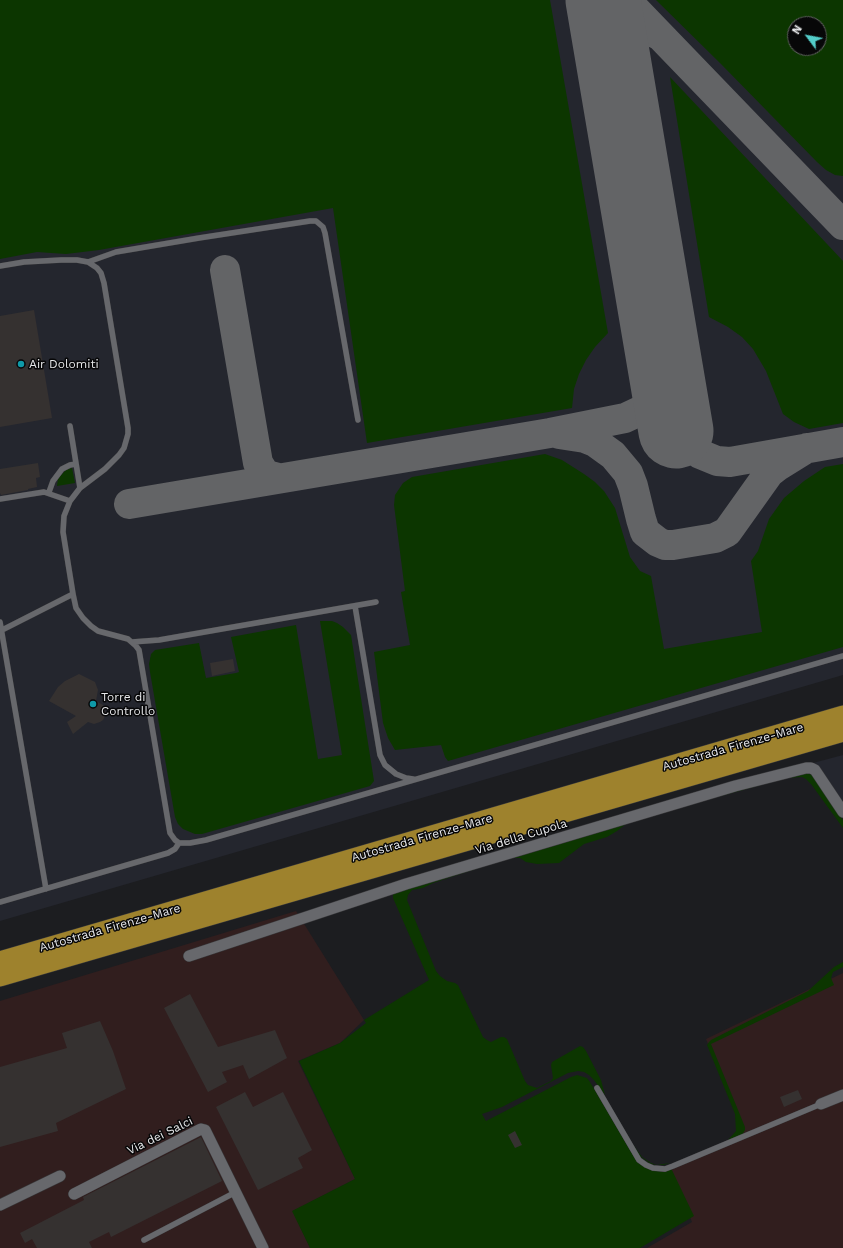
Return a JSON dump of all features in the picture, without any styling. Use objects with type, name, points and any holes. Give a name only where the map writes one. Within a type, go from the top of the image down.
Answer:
[{"type":"highway","name":"Autostrada Firenze-Mare","points":[[0,961],[843,715]]},
{"type":"highway","name":"Autostrada Firenze-Mare","points":[[0,977],[843,732]]},
{"type":"street","name":"Via della Cupola","points":[[189,956],[400,886],[735,786],[806,768],[816,770],[843,812]]},
{"type":"street","points":[[821,1104],[843,1095]]},
{"type":"street","name":"Via dei Salci","points":[[74,1194],[201,1129],[205,1130],[236,1192],[260,1247]]},
{"type":"street","points":[[0,1205],[60,1176]]},
{"type":"lane","points":[[88,262],[116,252],[236,232],[316,221],[323,228],[325,233],[358,420]]},
{"type":"lane","points":[[0,266],[24,262],[77,260],[88,262],[98,268],[101,273],[104,283],[128,428],[127,440],[120,455],[105,469],[80,488],[70,501],[62,524],[76,608],[91,626],[98,631],[122,637],[132,642],[136,646],[140,655],[170,834],[179,842],[196,843],[843,656]]},
{"type":"lane","points":[[70,426],[80,488]]},
{"type":"lane","points":[[49,492],[53,481],[62,469],[76,464]]},
{"type":"lane","points":[[0,499],[38,492],[49,492],[70,501]]},
{"type":"lane","points":[[1,631],[73,594]]},
{"type":"lane","points":[[132,642],[159,640],[376,602]]},
{"type":"lane","points":[[355,606],[380,755],[385,765],[396,774],[406,778],[418,779]]},
{"type":"lane","points":[[0,622],[46,890]]},
{"type":"lane","points":[[0,902],[46,890],[168,853],[175,849],[179,842]]},
{"type":"lane","points":[[597,1088],[639,1160],[646,1166],[664,1169],[821,1104]]},
{"type":"lane","points":[[144,1240],[236,1192]]},
{"type":"shaded area","points":[[0,0],[843,0],[843,675],[0,921]]},
{"type":"shaded area","points":[[843,755],[843,806],[813,763]]},
{"type":"shaded area","points":[[296,911],[364,1020],[340,1043],[298,1061],[355,1179],[293,1211],[310,1248],[0,1248],[0,1001]]},
{"type":"shaded area","points":[[843,973],[843,1248],[647,1248],[692,1222],[671,1170],[744,1135],[706,1039]]},
{"type":"green space","points":[[0,0],[550,0],[608,333],[595,347],[579,374],[574,389],[572,408],[367,443],[333,208],[99,250],[66,254],[37,252],[0,259]]},
{"type":"green space","points":[[656,0],[843,0],[843,176],[835,175],[826,170]]},
{"type":"green space","points":[[670,77],[843,261],[843,423],[809,429],[794,422],[783,414],[766,371],[753,349],[742,337],[728,327],[709,317]]},
{"type":"green space","points":[[545,454],[562,460],[595,482],[604,491],[615,508],[630,557],[640,571],[651,576],[664,649],[762,632],[751,561],[758,551],[769,519],[784,498],[804,481],[825,467],[843,464],[843,647],[448,761],[441,745],[395,750],[388,738],[383,723],[374,652],[410,645],[401,592],[405,591],[394,505],[395,495],[403,483],[412,477]]},
{"type":"green space","points":[[72,468],[75,483],[57,486],[58,479],[62,474],[66,470]]},
{"type":"green space","points":[[320,621],[332,621],[337,623],[351,635],[374,781],[370,786],[202,834],[195,834],[183,829],[178,824],[175,817],[150,672],[149,664],[151,654],[155,650],[199,643],[206,678],[236,673],[239,672],[231,637],[296,625],[318,759],[342,755]]},
{"type":"green space","points":[[799,772],[813,775],[819,780],[843,820],[843,828],[806,779],[802,777],[787,778],[630,821],[607,837],[584,844],[559,863],[537,864],[526,862],[520,858],[510,858],[433,883],[423,888],[412,890],[408,895],[407,900],[436,971],[447,981],[458,985],[483,1037],[491,1042],[501,1037],[507,1039],[528,1085],[537,1088],[551,1081],[553,1078],[552,1062],[580,1046],[586,1051],[601,1080],[605,1095],[589,1075],[578,1071],[568,1073],[502,1107],[482,1114],[486,1121],[571,1077],[577,1075],[587,1078],[636,1158],[647,1168],[656,1170],[671,1168],[694,1216],[640,1248],[310,1248],[292,1211],[355,1179],[299,1061],[340,1043],[366,1023],[364,1020],[429,980],[393,898],[393,893],[442,876],[604,827],[760,782]]},
{"type":"green space","points":[[843,962],[843,967],[833,972],[831,978],[834,985],[711,1044],[745,1130],[742,1135],[683,1159],[727,1141],[736,1131],[735,1114],[707,1045],[709,1042],[808,991],[834,967]]},
{"type":"green space","points":[[610,1105],[642,1157],[657,1165],[651,1164],[641,1157],[637,1152]]},
{"type":"building","name":"Air Dolomiti","points":[[34,310],[52,418],[0,427],[0,316]]},
{"type":"building","points":[[38,463],[40,477],[36,478],[37,487],[1,495],[0,469]]},
{"type":"building","points":[[233,659],[235,671],[212,676],[210,663]]},
{"type":"building","name":"Torre di Controllo","points":[[79,674],[95,682],[98,690],[96,701],[103,705],[106,714],[100,722],[94,724],[88,722],[73,734],[67,722],[76,716],[49,701],[58,687],[65,681]]},
{"type":"building","points":[[190,994],[218,1047],[275,1030],[287,1058],[249,1079],[243,1065],[222,1072],[227,1082],[208,1092],[164,1008]]},
{"type":"building","points":[[100,1021],[113,1051],[126,1089],[56,1123],[58,1131],[0,1147],[0,1067],[67,1048],[62,1033]]},
{"type":"building","points":[[798,1090],[802,1099],[784,1107],[780,1097]]},
{"type":"building","points":[[245,1092],[253,1107],[283,1092],[312,1150],[298,1158],[303,1168],[258,1190],[216,1107]]},
{"type":"building","points":[[515,1131],[522,1145],[515,1148],[508,1135]]},
{"type":"building","points":[[201,1137],[222,1181],[111,1237],[109,1232],[89,1242],[92,1248],[37,1248],[32,1239],[25,1243],[20,1233],[84,1200],[83,1197]]},
{"type":"taxiway","points":[[626,0],[843,225]]},
{"type":"taxiway","points":[[616,73],[616,57],[618,47],[627,34],[647,30],[659,35]]},
{"type":"taxiway","points":[[225,270],[258,463],[267,475],[278,478]]},
{"type":"taxiway","points":[[129,504],[550,433],[625,418],[642,410],[649,404],[656,395],[660,385],[662,365],[658,327]]},
{"type":"taxiway","points":[[674,419],[679,432],[691,447],[700,454],[717,461],[730,462],[843,442]]},
{"type":"taxiway","points":[[559,434],[585,438],[595,442],[613,455],[628,473],[633,486],[645,532],[658,542],[665,545],[715,538],[727,532],[769,473],[807,448]]},
{"type":"runway","points":[[603,0],[676,431]]},
{"type":"place","name":"Air Dolomiti","points":[[21,364]]},
{"type":"place","name":"Torre di Controllo","points":[[93,704]]}]
